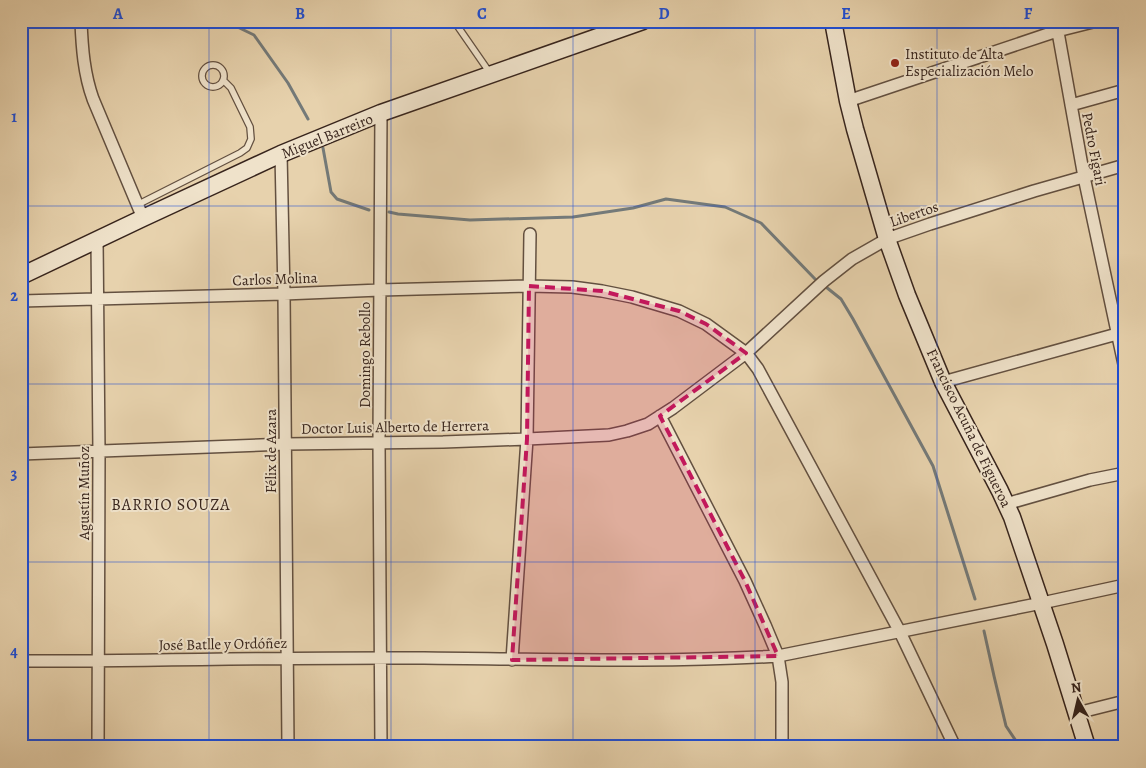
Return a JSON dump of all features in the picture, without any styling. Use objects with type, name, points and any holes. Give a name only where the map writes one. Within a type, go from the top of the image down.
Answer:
[{"type":"street","points":[[80,21],[88,85],[140,211]]},
{"type":"street","name":"Francisco Acuña de Figueroa","points":[[833,21],[848,101],[887,239],[907,295],[943,382],[1012,517],[1042,603],[1087,747]]},
{"type":"street","points":[[848,101],[1056,26],[1097,21]]},
{"type":"street","name":"Miguel Barreiro","points":[[21,276],[97,239],[140,211],[381,113],[637,22]]},
{"type":"street","name":"Pedro Figari","points":[[1056,26],[1084,177],[1124,365]]},
{"type":"street","points":[[1071,105],[1125,90]]},
{"type":"street","name":"Domingo Rebollo","points":[[381,113],[379,442],[381,747]]},
{"type":"street","name":"Félix de Azara","points":[[281,154],[286,444],[288,747]]},
{"type":"street","name":"Libertos","points":[[746,353],[824,281],[852,259],[887,239],[1034,191],[1125,165]]},
{"type":"street","points":[[512,660],[527,439],[530,234]]},
{"type":"street","name":"Agustín Muñoz","points":[[97,239],[99,452],[98,747]]},
{"type":"street","name":"Carlos Molina","points":[[21,300],[529,286],[572,287],[602,291],[632,297],[680,311],[706,324],[746,353],[758,369],[900,632],[954,747]]},
{"type":"street","points":[[943,382],[1117,334]]},
{"type":"street","name":"Doctor Luis Alberto de Herrera","points":[[21,454],[286,444],[443,442],[609,435],[648,424],[673,408],[746,353]]},
{"type":"street","points":[[660,416],[745,581],[778,656],[782,682],[782,747]]},
{"type":"street","points":[[1006,504],[1090,480],[1125,473]]},
{"type":"street","name":"José Batlle y Ordóñez","points":[[21,661],[380,658],[512,660],[733,659],[778,656],[1125,585]]},
{"type":"street","points":[[1077,713],[1125,701]]},
{"type":"lane","points":[[454,21],[491,75]]},
{"type":"lane","points":[[140,211],[247,148],[251,139],[250,128],[231,88],[223,80]]},
{"type":"highlighted area","points":[[529,286],[602,291],[679,311],[706,324],[746,353],[660,416],[745,581],[778,656],[512,660],[527,439]]},
{"type":"waterway","points":[[225,21],[254,35],[288,83],[308,119]]},
{"type":"waterway","points":[[323,148],[331,192],[337,199],[369,210]]},
{"type":"waterway","points":[[389,212],[470,220],[573,217],[633,208],[666,199],[725,207],[761,223],[816,280]]},
{"type":"waterway","points":[[826,287],[841,299],[853,319],[933,466],[975,599]]},
{"type":"waterway","points":[[984,631],[1006,726],[1020,747]]},
{"type":"place","name":"Instituto de Alta Especialización Melo","points":[[895,63]]},
{"type":"district","name":"BARRIO SOUZA","points":[[171,504]]}]
